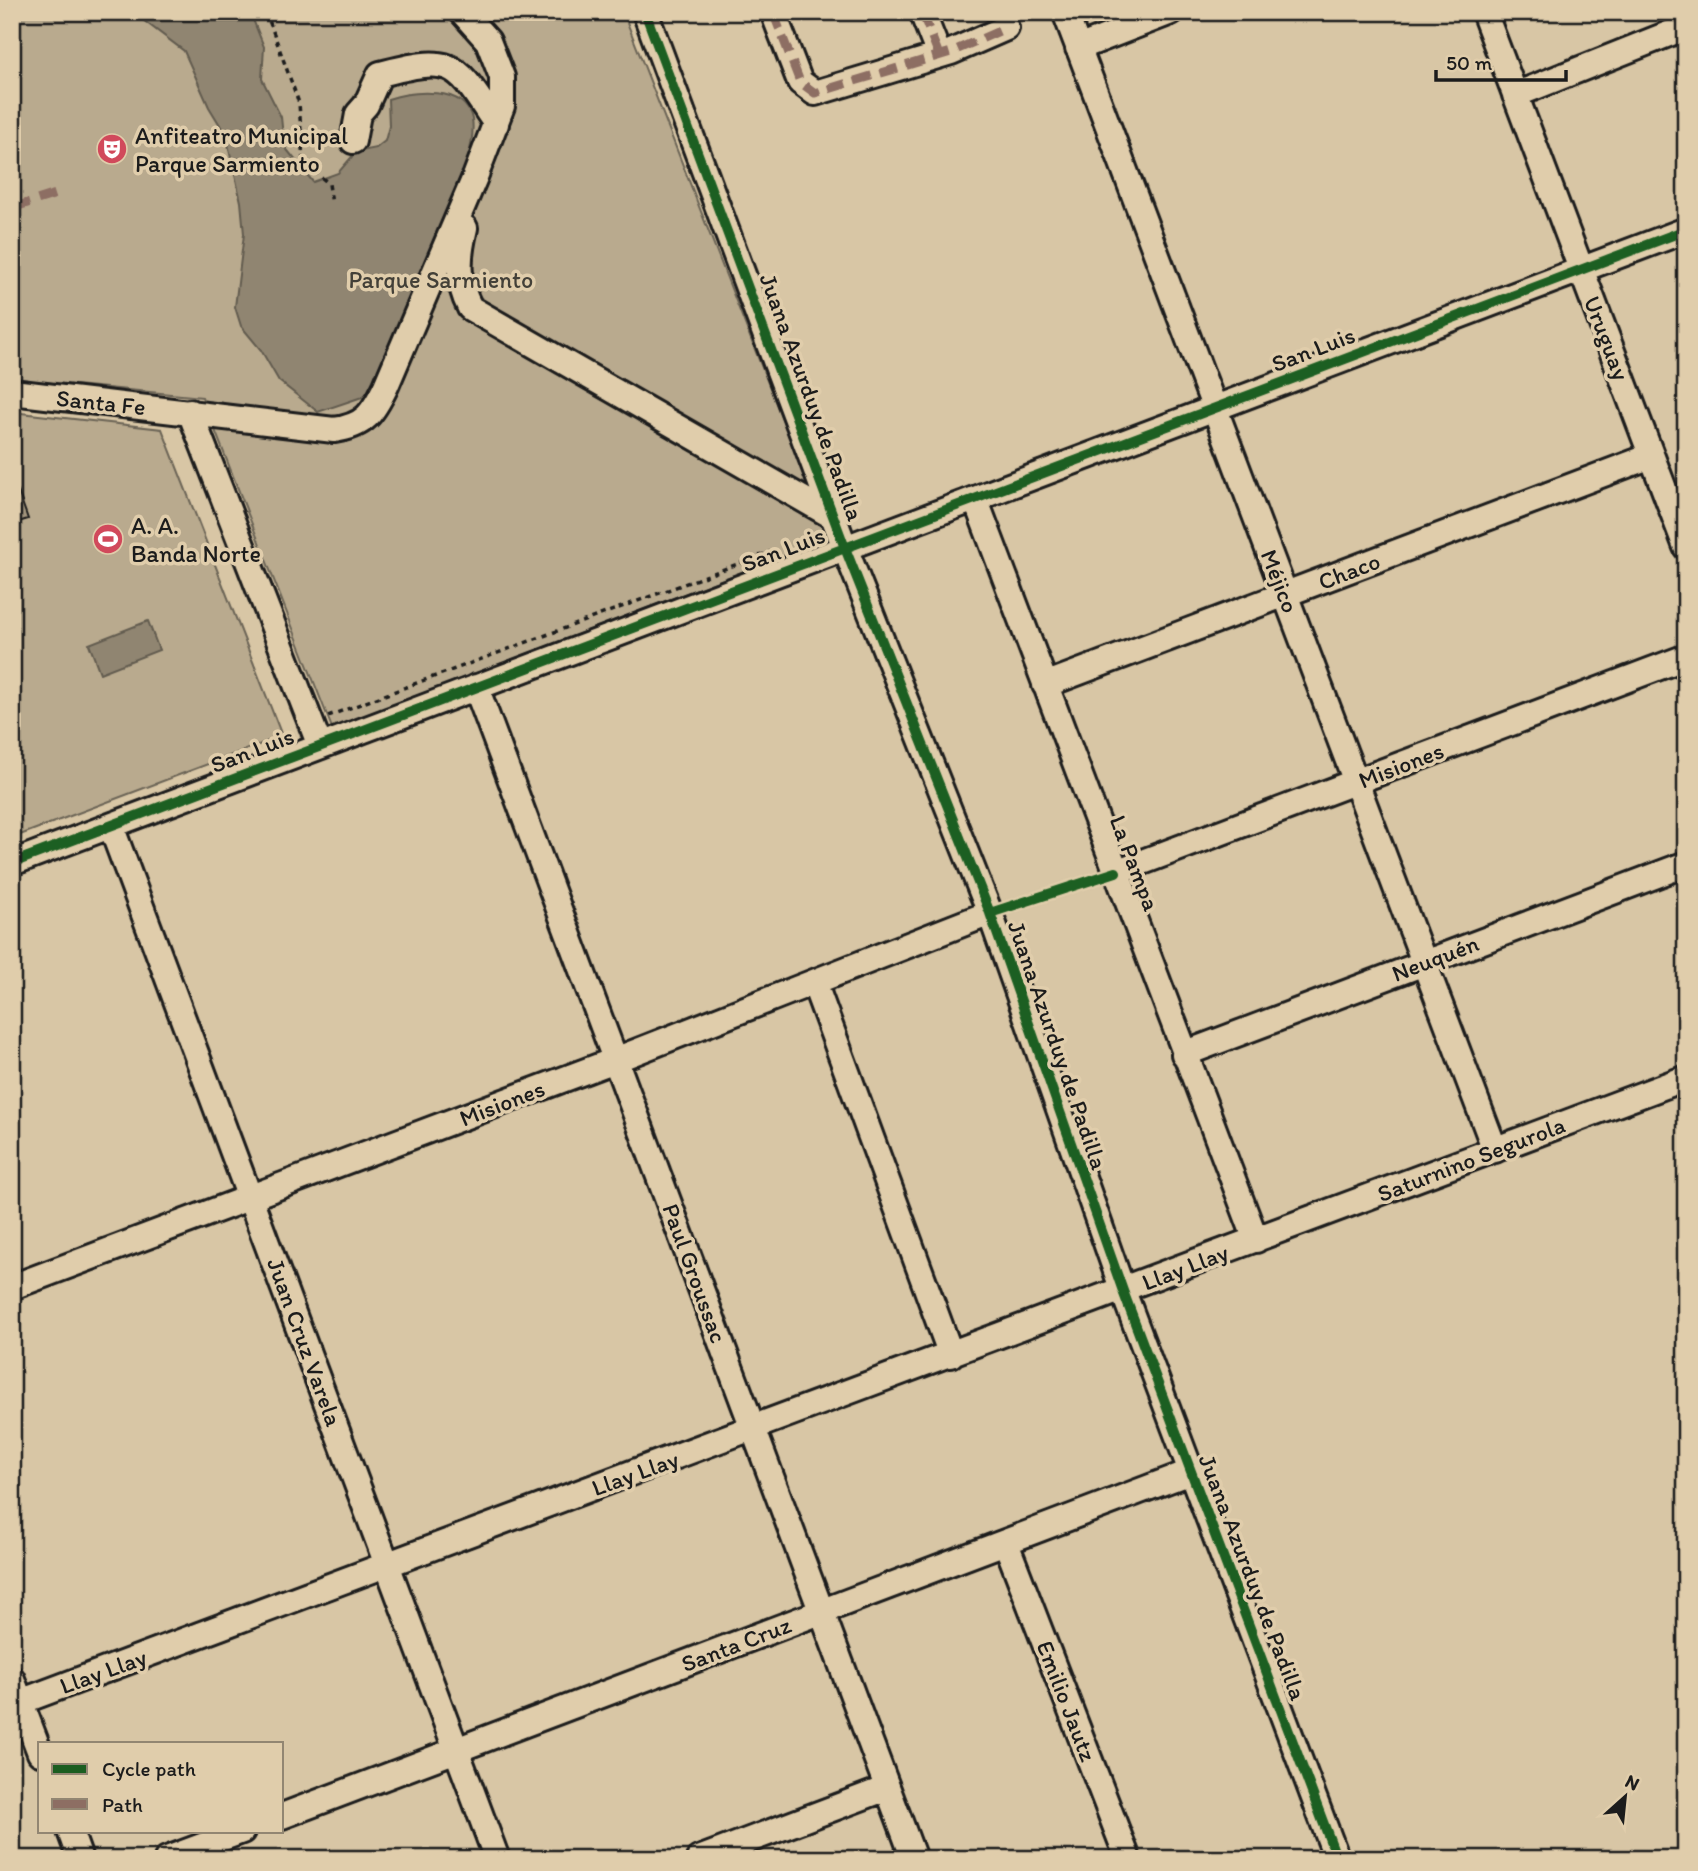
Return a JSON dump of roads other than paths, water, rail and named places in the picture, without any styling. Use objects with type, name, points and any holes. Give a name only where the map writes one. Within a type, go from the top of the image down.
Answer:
[{"type":"street","points":[[462,12],[488,41],[502,77],[502,107],[475,177],[459,256],[460,290],[470,308],[834,517]]},
{"type":"street","name":"Juana Azurduy de Padilla","points":[[645,12],[845,548],[989,913],[1123,1291],[1337,1859]]},
{"type":"street","points":[[773,12],[800,82],[815,93],[939,55],[1006,28]]},
{"type":"street","points":[[922,12],[939,55]]},
{"type":"street","name":"Méjico","points":[[1065,12],[1495,1150]]},
{"type":"street","points":[[1078,48],[1171,12]]},
{"type":"street","name":"Uruguay","points":[[1484,12],[1686,547]]},
{"type":"street","points":[[1515,95],[1686,27]]},
{"type":"street","points":[[354,141],[358,114],[366,105],[380,74],[429,64],[448,65],[472,85],[496,124]]},
{"type":"street","name":"Santa Fe","points":[[12,392],[334,430],[355,427],[375,408],[381,397],[475,177]]},
{"type":"street","name":"San Luis","points":[[12,863],[1686,230]]},
{"type":"street","points":[[190,412],[320,746]]},
{"type":"street","name":"Chaco","points":[[1045,685],[1651,456]]},
{"type":"street","name":"La Pampa","points":[[975,501],[1256,1240]]},
{"type":"street","name":"Misiones","points":[[1116,872],[1686,657]]},
{"type":"street","name":"Paul Groussac","points":[[476,687],[914,1859]]},
{"type":"street","name":"Juan Cruz Varela","points":[[111,826],[497,1859]]},
{"type":"street","name":"Neuquén","points":[[1184,1054],[1686,864]]},
{"type":"street","name":"Misiones","points":[[12,1287],[615,1060],[989,913]]},
{"type":"street","points":[[814,982],[951,1355]]},
{"type":"street","name":"Saturnino Segurola","points":[[1256,1240],[1686,1078]]},
{"type":"street","name":"Llay Llay","points":[[17,1704],[1256,1240]]},
{"type":"street","name":"Santa Cruz","points":[[284,1815],[1191,1472]]},
{"type":"street","name":"Emilio Jautz","points":[[1006,1543],[1128,1859]]},
{"type":"street","points":[[12,1679],[17,1704],[38,1749]]},
{"type":"street","points":[[699,1859],[887,1788]]},
{"type":"street","points":[[69,1832],[80,1859]]},
{"type":"street","points":[[167,1859],[239,1832]]},
{"type":"place","name":"Anfiteatro Municipal Parque Sarmiento","points":[[112,149]]},
{"type":"place","name":"A. A. Banda Norte","points":[[108,539]]},
{"type":"park label","name":"Parque Sarmiento","points":[[441,279]]}]
